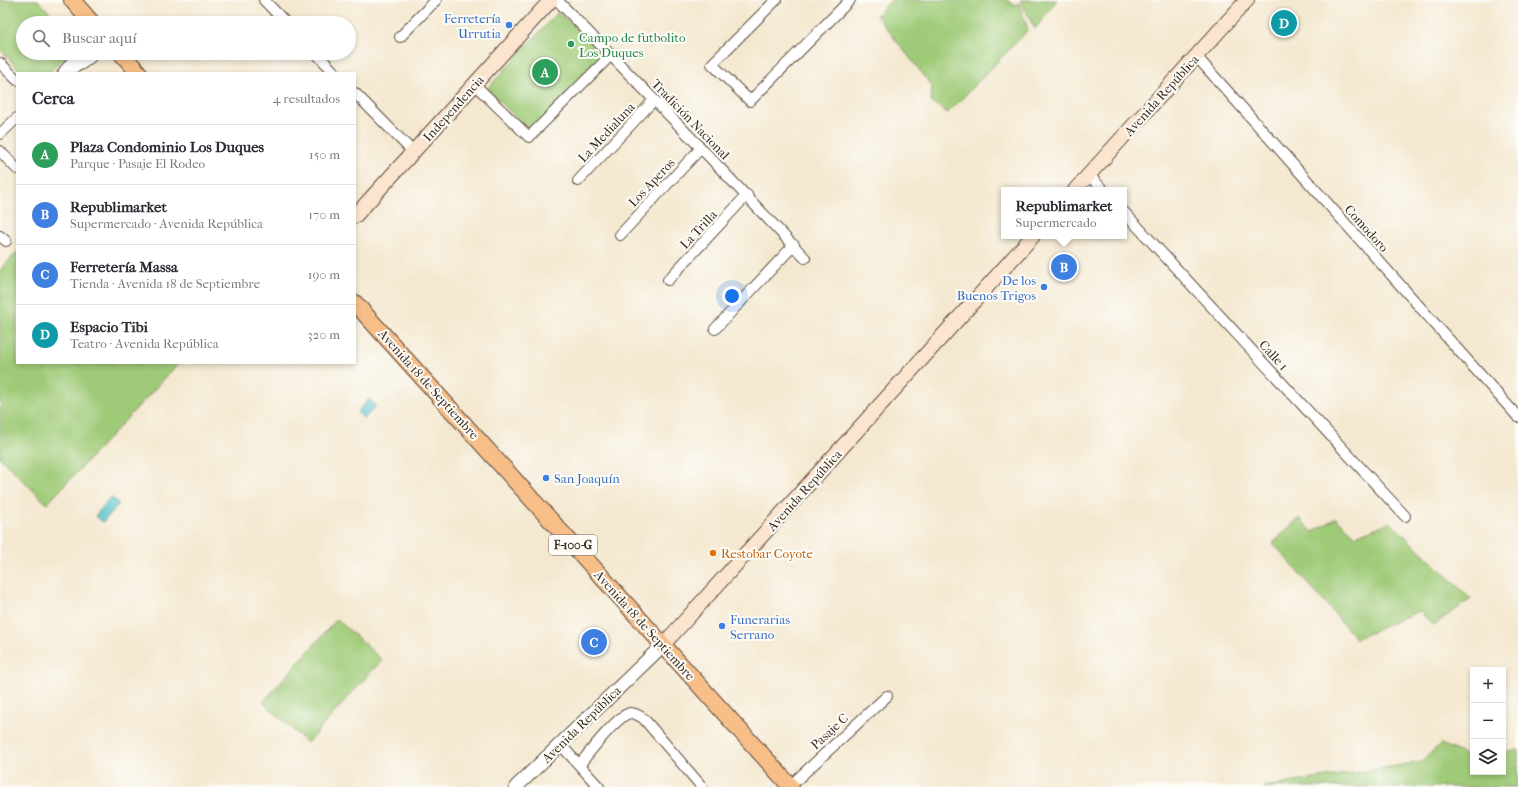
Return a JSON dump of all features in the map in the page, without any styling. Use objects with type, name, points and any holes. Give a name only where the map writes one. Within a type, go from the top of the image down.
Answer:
[{"type":"main road","points":[[72,0],[86,16]]},
{"type":"main road","name":"Independencia","points":[[356,215],[551,0]]},
{"type":"main road","name":"Avenida República","points":[[1078,187],[1247,0]]},
{"type":"main road","points":[[128,60],[139,72]]},
{"type":"main road","name":"Avenida República","points":[[663,645],[1031,239]]},
{"type":"main road","name":"Avenida 18 de Septiembre","points":[[356,304],[791,786]]},
{"type":"street","points":[[264,0],[279,16]]},
{"type":"street","points":[[400,37],[436,0]]},
{"type":"street","name":"Tradición Nacional","points":[[557,0],[747,195],[805,258]]},
{"type":"street","points":[[776,0],[712,64],[750,101],[850,0]]},
{"type":"street","points":[[474,84],[529,136],[611,55]]},
{"type":"street","name":"Comodoro","points":[[1196,56],[1518,417]]},
{"type":"street","points":[[64,72],[73,60]]},
{"type":"street","points":[[65,72],[87,60]]},
{"type":"street","points":[[323,60],[334,72]]},
{"type":"street","points":[[0,63],[16,79]]},
{"type":"street","points":[[356,94],[413,152]]},
{"type":"street","name":"La Medialuna","points":[[578,181],[654,100]]},
{"type":"street","points":[[0,134],[16,119]]},
{"type":"street","name":"Los Aperos","points":[[620,235],[701,148]]},
{"type":"street","points":[[0,151],[16,168]]},
{"type":"street","points":[[1089,175],[1100,187]]},
{"type":"street","name":"La Trilla","points":[[668,280],[747,195]]},
{"type":"street","name":"Calle 1","points":[[1127,215],[1405,516]]},
{"type":"street","points":[[715,328],[794,245]]},
{"type":"street","name":"Avenida República","points":[[516,787],[663,645]]},
{"type":"street","name":"Pasaje C","points":[[791,786],[886,696]]},
{"type":"street","points":[[580,764],[624,715],[630,713],[638,714],[644,719],[702,787]]},
{"type":"street","points":[[560,744],[580,764],[599,787]]},
{"type":"green space","points":[[0,0],[38,0],[53,16],[16,16],[16,60],[62,60],[50,72],[21,72],[0,49]]},
{"type":"green space","points":[[892,0],[1007,0],[1013,5],[1019,3],[1028,30],[948,113],[931,102],[932,86],[876,15]]},
{"type":"green space","points":[[1020,0],[1057,0],[1035,29]]},
{"type":"green space","points":[[558,12],[605,55],[531,132],[487,89]]},
{"type":"green space","points":[[16,253],[16,364],[178,364],[47,504],[0,458],[0,270]]},
{"type":"green space","points":[[1299,518],[1313,532],[1336,518],[1356,536],[1390,522],[1471,599],[1434,625],[1419,611],[1356,639],[1273,543]]},
{"type":"green space","points":[[337,619],[382,660],[307,743],[263,702]]},
{"type":"green space","points":[[1441,744],[1470,757],[1470,775],[1506,775],[1506,751],[1518,749],[1518,787],[1263,787],[1421,762]]},
{"type":"water","points":[[369,399],[376,406],[364,419],[357,412]]},
{"type":"water","points":[[111,497],[119,504],[103,522],[95,516]]},
{"type":"place","name":"Espacio Tibi","points":[[1284,23]]},
{"type":"place","name":"Ferretería Urrutia","points":[[509,25]]},
{"type":"place","name":"Campo de futbolito Los Duques","points":[[571,44]]},
{"type":"place","name":"Plaza Condominio Los Duques","points":[[545,72]]},
{"type":"place","name":"Republimarket","points":[[1064,267]]},
{"type":"place","name":"De los Buenos Trigos","points":[[1044,287]]},
{"type":"place","name":"San Joaquín","points":[[546,478]]},
{"type":"place","name":"Restobar Coyote","points":[[713,553]]},
{"type":"place","name":"Funerarias Serrano","points":[[722,626]]},
{"type":"place","name":"Ferretería Massa","points":[[594,642]]}]
